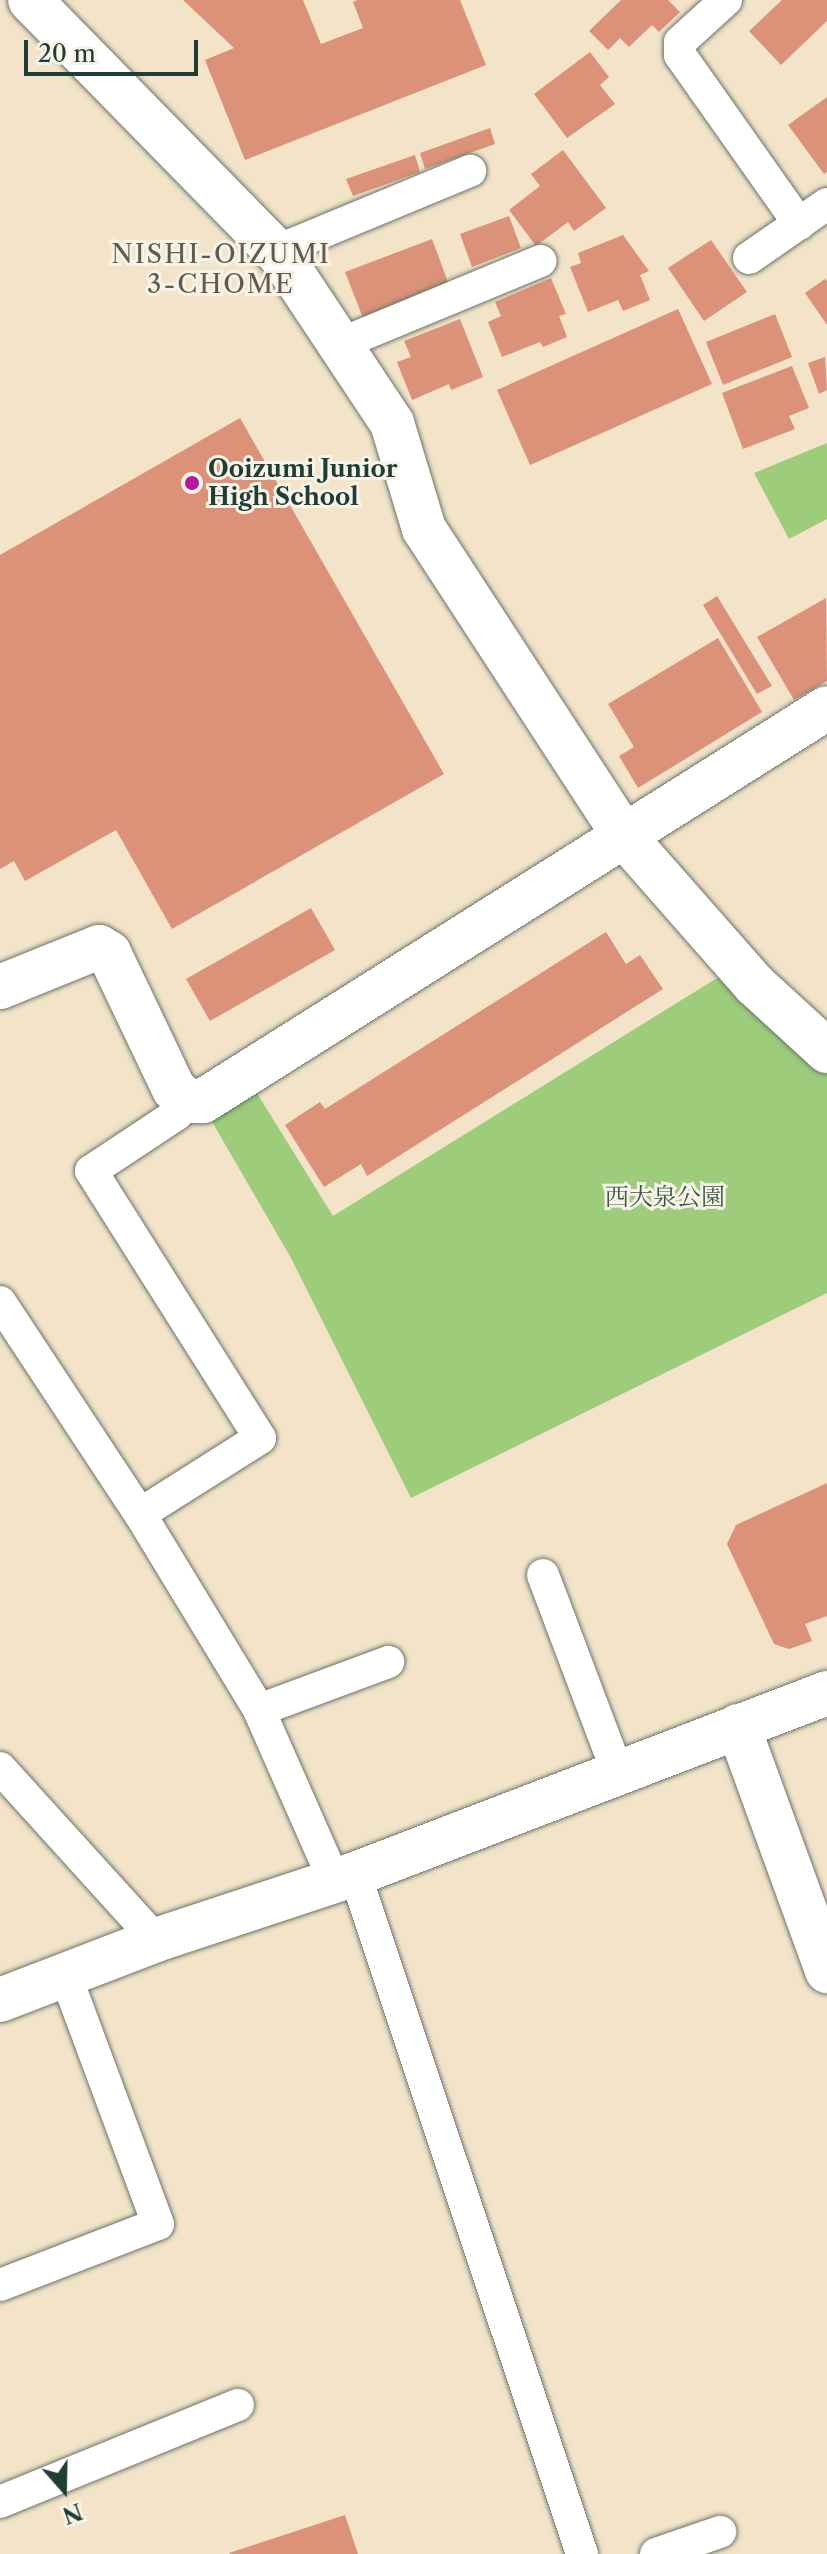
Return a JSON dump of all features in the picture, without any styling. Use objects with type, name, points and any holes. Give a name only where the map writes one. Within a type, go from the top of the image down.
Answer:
[{"type":"street","points":[[30,0],[281,256],[392,423],[424,529],[624,836],[755,985],[822,1040]]},
{"type":"street","points":[[0,987],[99,947],[109,953],[174,1089],[188,1101],[203,1101],[827,708]]},
{"type":"street","points":[[0,2000],[156,1940],[344,1877],[827,1693]]},
{"type":"street","points":[[738,1726],[827,1971]]},
{"type":"lane","points":[[726,0],[680,42],[680,55],[799,224]]},
{"type":"lane","points":[[281,256],[291,245],[470,171]]},
{"type":"lane","points":[[749,258],[827,204]]},
{"type":"lane","points":[[340,344],[540,261]]},
{"type":"lane","points":[[140,1514],[260,1438],[91,1171],[177,1114],[188,1101]]},
{"type":"lane","points":[[0,1302],[140,1514],[259,1710],[344,1877],[582,2554]]},
{"type":"lane","points":[[543,1575],[618,1773]]},
{"type":"lane","points":[[259,1710],[388,1662]]},
{"type":"lane","points":[[0,1768],[156,1940]]},
{"type":"lane","points":[[0,2285],[158,2224],[66,1976]]},
{"type":"lane","points":[[0,2502],[238,2405]]},
{"type":"lane","points":[[656,2554],[720,2532]]},
{"type":"green space","points":[[827,443],[827,519],[789,539],[754,473]]},
{"type":"green space","name":"西大泉公園","points":[[730,970],[827,1061],[827,1293],[411,1498],[291,1258],[211,1120],[255,1090],[333,1216]]},
{"type":"building","points":[[183,0],[303,0],[321,44],[363,28],[353,2],[357,0],[460,0],[486,65],[245,160],[205,60],[234,48]]},
{"type":"building","points":[[621,0],[668,0],[680,12],[659,32],[652,25],[629,47],[620,38],[608,50],[589,31]]},
{"type":"building","points":[[782,0],[827,0],[827,21],[781,65],[749,31]]},
{"type":"building","points":[[590,52],[609,77],[600,85],[615,104],[567,138],[534,94]]},
{"type":"building","points":[[827,97],[827,172],[824,174],[788,125]]},
{"type":"building","points":[[490,128],[495,144],[425,169],[420,153]]},
{"type":"building","points":[[563,150],[606,208],[574,231],[568,222],[536,246],[509,210],[540,186],[531,174]]},
{"type":"building","points":[[415,155],[420,172],[353,196],[346,179]]},
{"type":"building","points":[[509,216],[521,248],[472,267],[460,234]]},
{"type":"building","points":[[623,235],[649,271],[640,275],[650,300],[623,311],[618,300],[588,312],[570,267],[581,263],[578,253]]},
{"type":"building","points":[[432,239],[449,285],[363,318],[345,272]]},
{"type":"building","points":[[711,240],[747,292],[704,321],[668,268]]},
{"type":"building","points":[[551,278],[566,314],[559,316],[567,337],[543,347],[540,342],[502,357],[488,322],[501,316],[495,302]]},
{"type":"building","points":[[825,279],[827,281],[827,325],[805,293]]},
{"type":"building","points":[[678,309],[712,384],[530,465],[497,390]]},
{"type":"building","points":[[775,314],[792,357],[723,385],[706,342]]},
{"type":"building","points":[[460,319],[483,377],[451,390],[449,384],[412,400],[397,362],[411,357],[404,341]]},
{"type":"building","points":[[825,357],[827,390],[819,394],[808,363]]},
{"type":"building","points":[[792,366],[809,408],[789,416],[795,429],[743,449],[722,393]]},
{"type":"building","points":[[240,418],[444,774],[172,929],[116,830],[25,881],[14,861],[0,869],[0,555]]},
{"type":"building","points":[[717,596],[772,686],[757,694],[703,605]]},
{"type":"building","points":[[826,598],[827,681],[794,700],[757,637]]},
{"type":"building","points":[[718,638],[762,712],[638,788],[619,756],[634,747],[608,704]]},
{"type":"building","points":[[311,908],[335,950],[210,1021],[186,979]]},
{"type":"building","points":[[606,932],[626,964],[640,955],[663,989],[367,1176],[361,1164],[324,1187],[285,1125],[320,1102],[325,1109]]},
{"type":"building","points":[[827,1483],[827,1616],[805,1624],[812,1641],[789,1649],[774,1644],[727,1544],[736,1525]]},
{"type":"building","points":[[345,2515],[358,2554],[229,2553]]},
{"type":"place","name":"Ooizumi Junior High School","points":[[192,483]]},
{"type":"district","name":"NISHI-OIZUMI 3-CHOME","points":[[221,270]]}]
